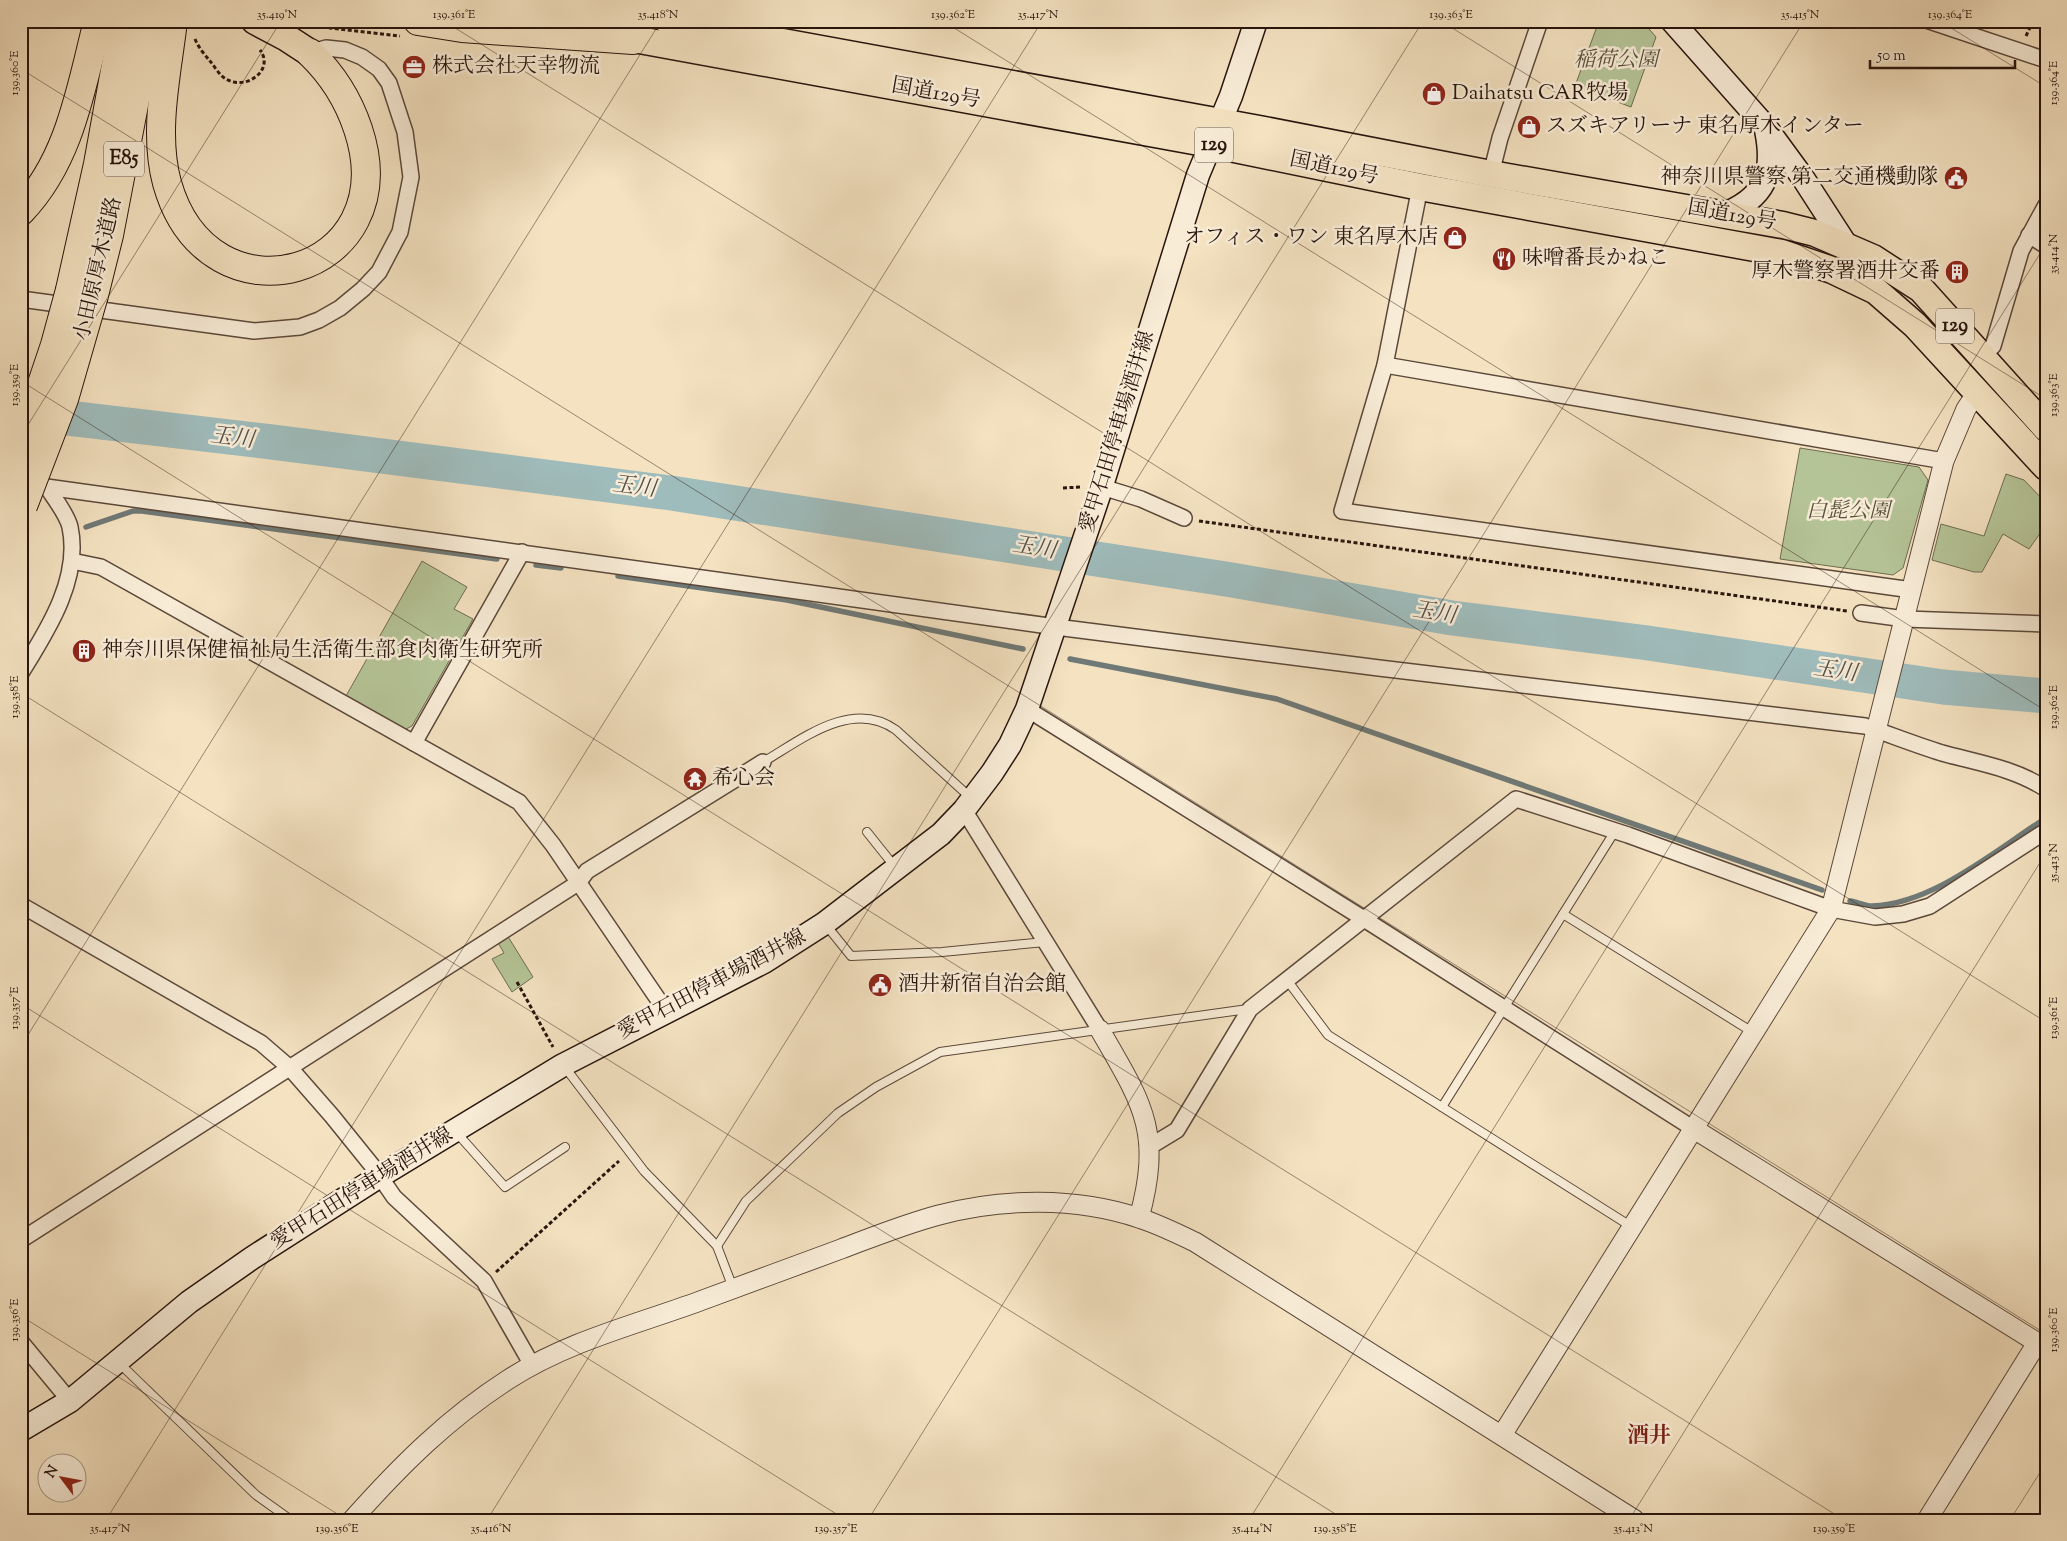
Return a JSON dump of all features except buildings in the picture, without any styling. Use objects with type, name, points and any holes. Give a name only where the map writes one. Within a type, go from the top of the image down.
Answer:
[{"type":"highway","points":[[21,211],[47,180],[60,154],[74,116],[98,21]]},
{"type":"highway","points":[[154,22],[163,112],[162,140],[167,182],[182,220],[208,250],[242,268],[260,271],[280,271],[299,267],[316,259],[346,234],[362,206],[366,189],[365,153],[353,112],[333,77],[310,53],[288,38],[254,21]]},
{"type":"highway","name":"国道129号","points":[[545,21],[632,40],[1215,133],[1491,174],[1794,228],[1847,246],[1898,272],[1921,289],[2046,428]]},
{"type":"highway","name":"小田原厚木道路","points":[[22,502],[64,399],[82,293],[96,173],[154,22]]},
{"type":"highway","name":"国道129号","points":[[674,22],[1215,133],[1420,187],[1782,253],[1832,270],[1876,291],[1915,325],[2046,467]]},
{"type":"highway","points":[[413,29],[462,28],[632,40]]},
{"type":"highway","name":"小田原厚木道路","points":[[21,446],[55,345],[82,293]]},
{"type":"main road","name":"愛甲石田停車場酒井線","points":[[21,1430],[70,1401],[189,1302],[252,1258],[380,1176],[563,1065],[764,962],[825,923],[941,834],[968,804],[992,774],[1010,745],[1027,709],[1064,602],[1091,491],[1196,182],[1231,96],[1256,21]]},
{"type":"main road","points":[[1672,21],[1765,126],[1803,178],[1876,291]]},
{"type":"main road","points":[[1722,215],[1739,208],[1762,188],[1768,175],[1770,148],[1765,126]]},
{"type":"street","points":[[1491,174],[1500,138],[1540,21]]},
{"type":"street","points":[[1929,21],[2046,60]]},
{"type":"street","points":[[21,300],[254,331],[300,328],[340,308],[379,272],[396,244],[411,177],[405,132],[389,83],[379,69],[362,57],[345,50],[326,48],[310,53]]},
{"type":"street","points":[[1420,187],[1385,365],[1342,511],[1912,590]]},
{"type":"street","points":[[1982,357],[1993,346],[2021,251],[2046,205]]},
{"type":"street","points":[[2029,235],[2046,246]]},
{"type":"street","points":[[1385,365],[1944,461]]},
{"type":"street","points":[[1502,1435],[1831,909],[1879,725],[1944,461],[1966,409],[1978,392]]},
{"type":"street","points":[[22,502],[46,487],[1389,670],[1865,726],[1879,725],[1940,752],[2027,777],[2046,789]]},
{"type":"street","points":[[21,673],[62,598],[72,561],[70,525],[46,487]]},
{"type":"street","points":[[1091,491],[1141,499],[1184,518]]},
{"type":"street","points":[[414,743],[522,552]]},
{"type":"street","points":[[72,561],[101,567],[519,802],[552,845],[666,1011]]},
{"type":"street","points":[[1861,614],[1904,624],[2046,624]]},
{"type":"street","points":[[1027,709],[2041,1346],[1927,1520]]},
{"type":"street","points":[[21,1240],[578,883],[587,871],[763,762]]},
{"type":"street","points":[[1149,1147],[1177,1130],[1250,1009],[1516,799],[1615,831],[1831,909],[1875,917],[1903,914],[1930,906],[2046,831]]},
{"type":"street","points":[[968,804],[1044,942],[1100,1030],[1136,1092],[1148,1129],[1149,1147],[1144,1197],[1139,1218]]},
{"type":"street","points":[[21,905],[261,1043],[290,1068],[380,1176],[394,1197],[484,1282],[532,1365]]},
{"type":"street","points":[[352,1520],[416,1451],[450,1420],[483,1395],[532,1365],[595,1336],[899,1227],[940,1215],[983,1206],[1023,1202],[1054,1203],[1106,1210],[1139,1218],[1187,1238],[1222,1257],[1636,1520]]},
{"type":"street","points":[[21,1342],[70,1401]]},
{"type":"lane","points":[[763,762],[826,726],[855,718],[879,720],[896,730],[968,804]]},
{"type":"lane","points":[[1442,1107],[1615,831]]},
{"type":"lane","points":[[867,832],[896,869]]},
{"type":"lane","points":[[1563,914],[1754,1033]]},
{"type":"lane","points":[[825,923],[851,956],[942,952],[1044,942]]},
{"type":"lane","points":[[1287,980],[1328,1035],[1632,1227]]},
{"type":"lane","points":[[717,1246],[746,1201],[838,1113],[876,1087],[940,1052],[1250,1009]]},
{"type":"lane","points":[[563,1065],[644,1171],[717,1246],[733,1288]]},
{"type":"lane","points":[[454,1131],[504,1187],[565,1147]]},
{"type":"lane","points":[[116,1361],[256,1495],[291,1520]]},
{"type":"path","points":[[310,21],[330,28],[413,29]]},
{"type":"path","points":[[195,41],[224,78],[238,84],[251,82],[258,74],[262,65],[262,53],[257,47]]},
{"type":"path","points":[[1184,518],[1861,614]]},
{"type":"path","points":[[517,982],[563,1065]]},
{"type":"path","points":[[484,1282],[629,1152]]},
{"type":"green space","name":"稲荷公園","points":[[1599,21],[1642,21],[1656,37],[1631,107],[1575,86]]},
{"type":"green space","name":"白髭公園","points":[[1800,448],[1919,467],[1928,480],[1903,568],[1893,575],[1780,559]]},
{"type":"green space","points":[[2006,474],[2024,480],[2046,503],[2046,525],[2029,549],[2003,534],[1982,572],[1974,572],[1932,560],[1941,524],[1984,536]]},
{"type":"green space","points":[[422,561],[467,587],[454,609],[473,619],[412,726],[404,730],[346,696]]},
{"type":"green space","points":[[507,935],[533,977],[512,992],[492,959],[504,953],[497,941]]},
{"type":"waterway","name":"玉川","points":[[25,413],[272,442],[671,493],[1232,580],[1452,618],[1648,643],[1943,687],[2046,696]]},
{"type":"waterway","points":[[86,527],[133,511],[142,511],[497,559]]},
{"type":"waterway","points":[[536,565],[561,568]]},
{"type":"waterway","points":[[618,576],[787,600],[1023,649]]},
{"type":"waterway","points":[[1070,659],[1277,699],[1822,890]]},
{"type":"waterway","points":[[1850,901],[1872,906],[1895,903],[1918,896],[1941,886],[1963,873],[2046,818]]},
{"type":"place","name":"株式会社天幸物流","points":[[414,67]]},
{"type":"place","name":"Daihatsu CAR牧場","points":[[1434,94]]},
{"type":"place","name":"スズキアリーナ 東名厚木インター","points":[[1529,127]]},
{"type":"place","name":"神奈川県警察 第二交通機動隊","points":[[1956,178]]},
{"type":"place","name":"オフィス・ワン 東名厚木店","points":[[1455,238]]},
{"type":"place","name":"味噌番長かねこ","points":[[1504,259]]},
{"type":"place","name":"厚木警察署酒井交番","points":[[1957,272]]},
{"type":"place","name":"神奈川県保健福祉局生活衛生部食肉衛生研究所","points":[[84,651]]},
{"type":"place","name":"希心会","points":[[695,779]]},
{"type":"place","name":"酒井新宿自治会館","points":[[880,985]]},
{"type":"district","name":"酒井","points":[[1649,1437]]}]
